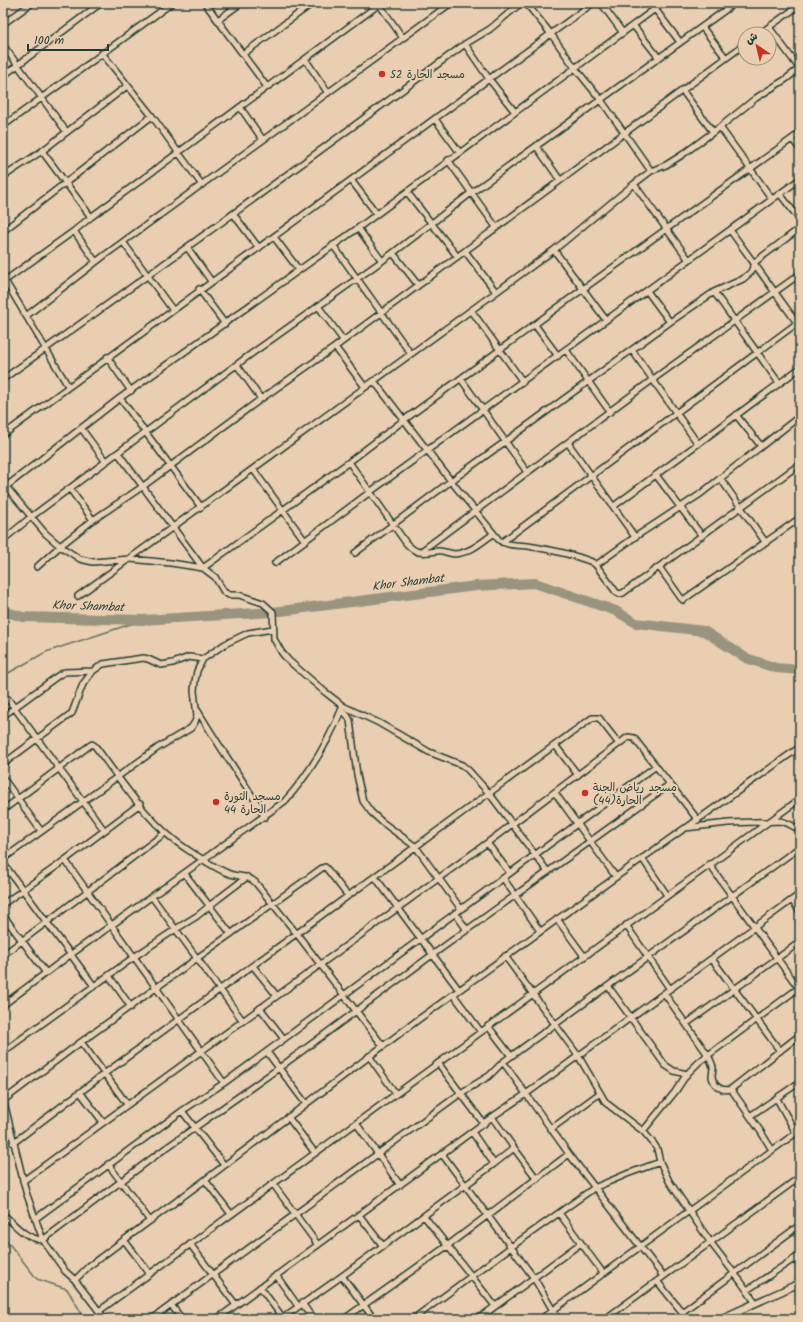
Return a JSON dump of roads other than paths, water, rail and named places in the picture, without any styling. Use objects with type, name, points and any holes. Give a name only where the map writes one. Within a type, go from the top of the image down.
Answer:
[{"type":"street","points":[[3,24],[32,3]]},
{"type":"street","points":[[3,76],[101,3]]},
{"type":"street","points":[[3,126],[172,3]]},
{"type":"street","points":[[205,3],[267,87]]},
{"type":"street","points":[[218,20],[241,3]]},
{"type":"street","points":[[243,54],[313,3]]},
{"type":"street","points":[[26,316],[123,242],[451,3]]},
{"type":"street","points":[[3,379],[234,214],[465,44],[490,29],[521,3]]},
{"type":"street","points":[[526,3],[601,100],[651,171]]},
{"type":"street","points":[[3,435],[199,289],[259,248],[593,3]]},
{"type":"street","points":[[601,3],[623,33]]},
{"type":"street","points":[[663,3],[460,153],[448,160],[358,228],[120,398],[4,486],[45,533],[60,546],[80,559],[93,562],[130,559],[202,568],[349,462],[583,289],[800,134]]},
{"type":"street","points":[[3,540],[30,517],[236,365],[382,261],[471,193],[734,3]]},
{"type":"street","points":[[68,386],[4,280],[74,231],[240,106],[380,4],[404,38]]},
{"type":"street","points":[[770,26],[800,5]]},
{"type":"street","points":[[655,9],[680,42]]},
{"type":"street","points":[[634,25],[659,58]]},
{"type":"street","points":[[702,27],[726,58]]},
{"type":"street","points":[[78,596],[554,250],[651,171],[671,162],[720,127],[756,98],[786,80],[800,68],[777,38]]},
{"type":"street","points":[[465,44],[489,79],[515,112]]},
{"type":"street","points":[[3,45],[66,131]]},
{"type":"street","points":[[37,567],[60,546],[93,520],[142,487],[261,399],[335,347],[737,50]]},
{"type":"street","points":[[102,53],[152,116],[202,185]]},
{"type":"street","points":[[305,59],[328,93]]},
{"type":"street","points":[[3,177],[42,151],[66,131],[127,86]]},
{"type":"street","points":[[682,90],[713,132]]},
{"type":"street","points":[[240,106],[263,140]]},
{"type":"street","points":[[3,232],[67,184],[152,116]]},
{"type":"street","points":[[435,119],[460,153]]},
{"type":"street","points":[[720,127],[772,199]]},
{"type":"street","points":[[792,140],[800,149]]},
{"type":"street","points":[[536,146],[560,180]]},
{"type":"street","points":[[42,151],[91,217]]},
{"type":"street","points":[[448,160],[496,227]]},
{"type":"street","points":[[275,563],[370,492],[800,179]]},
{"type":"street","points":[[352,180],[377,214]]},
{"type":"street","points":[[634,184],[689,260]]},
{"type":"street","points":[[407,192],[457,256]]},
{"type":"street","points":[[780,194],[800,220]]},
{"type":"street","points":[[234,214],[259,248]]},
{"type":"street","points":[[358,228],[382,261]]},
{"type":"street","points":[[354,552],[670,322],[714,292],[743,279],[751,272],[754,262],[800,228]]},
{"type":"street","points":[[502,542],[756,352],[799,324],[730,230]]},
{"type":"street","points":[[74,231],[96,262]]},
{"type":"street","points":[[274,237],[299,270]]},
{"type":"street","points":[[123,242],[172,309]]},
{"type":"street","points":[[333,245],[411,354]]},
{"type":"street","points":[[187,248],[211,281]]},
{"type":"street","points":[[554,250],[606,320]]},
{"type":"street","points":[[465,251],[496,292]]},
{"type":"street","points":[[393,253],[418,285]]},
{"type":"street","points":[[420,552],[652,380],[800,274]]},
{"type":"street","points":[[199,289],[225,324]]},
{"type":"street","points":[[647,291],[670,322]]},
{"type":"street","points":[[714,292],[779,383]]},
{"type":"street","points":[[318,306],[343,340]]},
{"type":"street","points":[[471,310],[523,382]]},
{"type":"street","points":[[535,325],[558,356]]},
{"type":"street","points":[[335,347],[365,387]]},
{"type":"street","points":[[566,350],[590,381],[610,412]]},
{"type":"street","points":[[632,350],[698,444]]},
{"type":"street","points":[[107,357],[131,391]]},
{"type":"street","points":[[236,365],[261,399]]},
{"type":"street","points":[[614,506],[800,368]]},
{"type":"street","points":[[461,379],[527,472]]},
{"type":"street","points":[[374,380],[474,511],[493,534],[502,542],[550,550],[587,560],[596,565],[613,589],[619,594],[623,593],[800,464]]},
{"type":"street","points":[[120,398],[201,507]]},
{"type":"street","points":[[736,415],[761,446]]},
{"type":"street","points":[[596,565],[702,492],[800,416]]},
{"type":"street","points":[[81,428],[106,462]]},
{"type":"street","points":[[568,443],[636,537]]},
{"type":"street","points":[[118,453],[202,568],[215,577],[224,592],[229,595],[238,595],[263,603],[272,612],[274,639],[282,653],[342,709],[350,720],[357,775],[363,801],[371,812],[382,822],[416,847],[461,909]]},
{"type":"street","points":[[349,462],[412,550],[420,552],[443,551],[453,554],[460,553],[468,550],[493,534]]},
{"type":"street","points":[[253,469],[305,541]]},
{"type":"street","points":[[656,475],[702,536]]},
{"type":"street","points":[[720,478],[766,543]]},
{"type":"street","points":[[70,488],[93,520]]},
{"type":"street","points":[[659,567],[684,600],[800,518]]},
{"type":"street","points":[[3,858],[159,747],[191,728],[196,722],[197,710],[194,691],[195,680],[197,671],[203,659],[225,644],[248,633],[273,629]]},
{"type":"street","points":[[3,764],[72,713],[83,684],[93,671],[103,664],[136,659],[148,659],[161,665],[173,663],[189,657],[203,659]]},
{"type":"street","points":[[3,716],[59,674],[65,672],[93,671]]},
{"type":"street","points":[[8,699],[104,830]]},
{"type":"street","points":[[342,709],[379,723],[429,752],[468,770],[489,793],[548,872]]},
{"type":"street","points":[[3,1005],[111,925],[265,817],[285,801],[308,774],[342,709]]},
{"type":"street","points":[[197,710],[265,817]]},
{"type":"street","points":[[13,1143],[104,1074],[592,718],[598,718],[619,744]]},
{"type":"street","points":[[23,1181],[513,824],[628,737],[633,737],[698,820]]},
{"type":"street","points":[[3,810],[92,744],[165,833],[188,850],[229,874],[248,877],[255,882],[297,934],[382,1046]]},
{"type":"street","points":[[555,745],[578,775]]},
{"type":"street","points":[[75,1280],[85,1268],[205,1180],[382,1046],[642,858],[800,747]]},
{"type":"street","points":[[35,1219],[108,1164],[267,1052],[420,938],[656,766]]},
{"type":"street","points":[[3,778],[41,831]]},
{"type":"street","points":[[3,1214],[28,1236],[34,1239],[43,1240],[432,955],[670,784]]},
{"type":"street","points":[[555,793],[616,877]]},
{"type":"street","points":[[98,1311],[800,799]]},
{"type":"street","points":[[3,904],[140,804]]},
{"type":"street","points":[[686,828],[728,823],[785,822],[800,830]]},
{"type":"street","points":[[3,955],[165,833]]},
{"type":"street","points":[[487,843],[510,873]]},
{"type":"street","points":[[152,1319],[461,1093],[489,1076],[511,1056],[800,847]]},
{"type":"street","points":[[642,858],[668,895]]},
{"type":"street","points":[[64,860],[224,1083]]},
{"type":"street","points":[[3,863],[94,986]]},
{"type":"street","points":[[643,1130],[675,1092],[687,1074],[699,1062],[800,988],[754,928],[709,864]]},
{"type":"street","points":[[105,1319],[75,1280],[65,1271],[43,1240],[23,1181],[3,1099],[322,868],[325,868],[348,896]]},
{"type":"street","points":[[185,874],[231,934]]},
{"type":"street","points":[[3,1052],[134,957],[197,916],[248,877]]},
{"type":"street","points":[[375,877],[459,990]]},
{"type":"street","points":[[503,878],[540,931]]},
{"type":"street","points":[[217,1319],[492,1117],[579,1056],[800,894]]},
{"type":"street","points":[[152,897],[243,1021]]},
{"type":"street","points":[[792,900],[800,912]]},
{"type":"street","points":[[455,913],[467,930]]},
{"type":"street","points":[[3,915],[46,973]]},
{"type":"street","points":[[557,919],[584,956]]},
{"type":"street","points":[[626,925],[670,988]]},
{"type":"street","points":[[686,1024],[800,942]]},
{"type":"street","points":[[505,956],[579,1056],[606,1103],[643,1130],[654,1144],[667,1177],[689,1212],[710,1243],[755,1302]]},
{"type":"street","points":[[712,959],[780,1051]]},
{"type":"street","points":[[253,966],[277,996]]},
{"type":"street","points":[[108,976],[131,1007]]},
{"type":"street","points":[[608,986],[665,1066],[674,1071],[687,1074]]},
{"type":"street","points":[[664,993],[708,1055],[712,1065],[712,1076],[722,1090],[726,1091],[731,1089],[800,1035]]},
{"type":"street","points":[[453,994],[481,1032]]},
{"type":"street","points":[[260,1008],[284,1039]]},
{"type":"street","points":[[488,1026],[511,1056]]},
{"type":"street","points":[[81,1042],[127,1104]]},
{"type":"street","points":[[267,1052],[306,1104]]},
{"type":"street","points":[[369,1056],[396,1094]]},
{"type":"street","points":[[503,1062],[594,1188],[663,1276]]},
{"type":"street","points":[[438,1063],[484,1124]]},
{"type":"street","points":[[750,1116],[800,1082]]},
{"type":"street","points":[[731,1089],[772,1150]]},
{"type":"street","points":[[80,1092],[103,1122]]},
{"type":"street","points":[[551,1129],[600,1093]]},
{"type":"street","points":[[541,1319],[798,1131],[776,1099]]},
{"type":"street","points":[[182,1111],[224,1165]]},
{"type":"street","points":[[288,1117],[315,1153]]},
{"type":"street","points":[[492,1117],[537,1179]]},
{"type":"street","points":[[356,1123],[400,1185]]},
{"type":"street","points":[[472,1132],[494,1164]]},
{"type":"street","points":[[260,1287],[282,1318],[424,1216],[514,1148]]},
{"type":"street","points":[[442,1154],[534,1278],[558,1319]]},
{"type":"street","points":[[344,1319],[488,1216],[569,1154]]},
{"type":"street","points":[[413,1319],[594,1188],[660,1162]]},
{"type":"street","points":[[108,1164],[150,1221]]},
{"type":"street","points":[[605,1319],[800,1177]]},
{"type":"street","points":[[205,1180],[231,1214]]},
{"type":"street","points":[[273,1184],[318,1245]]},
{"type":"street","points":[[559,1213],[603,1273]]},
{"type":"street","points":[[359,1215],[383,1246]]},
{"type":"street","points":[[424,1216],[494,1306]]},
{"type":"street","points":[[682,1312],[798,1226],[800,1233]]},
{"type":"street","points":[[124,1240],[150,1274]]},
{"type":"street","points":[[478,1319],[581,1243]]},
{"type":"street","points":[[190,1244],[236,1305]]},
{"type":"street","points":[[747,1290],[800,1255]]},
{"type":"street","points":[[795,1259],[800,1267]]},
{"type":"street","points":[[276,1275],[313,1319]]},
{"type":"street","points":[[342,1276],[374,1319]]},
{"type":"street","points":[[657,1281],[687,1319]]},
{"type":"street","points":[[720,1319],[800,1282]]},
{"type":"street","points":[[172,1305],[182,1319]]},
{"type":"waterway","name":"Khor Shambat","points":[[3,611],[23,617],[143,620],[273,612],[476,586],[535,583],[616,611],[636,623],[704,631],[746,658],[776,668],[800,670]]},
{"type":"waterway","points":[[3,676],[46,652],[143,620]]},
{"type":"waterway","points":[[3,1236],[37,1279],[67,1289],[85,1319]]},
{"type":"place","name":"مسجد الحارة 52","points":[[382,74]]},
{"type":"place","name":"مسجد رياض الجنة الحارة(44)","points":[[585,793]]},
{"type":"place","name":"مسجد الثورة الحارة 44","points":[[216,802]]}]
